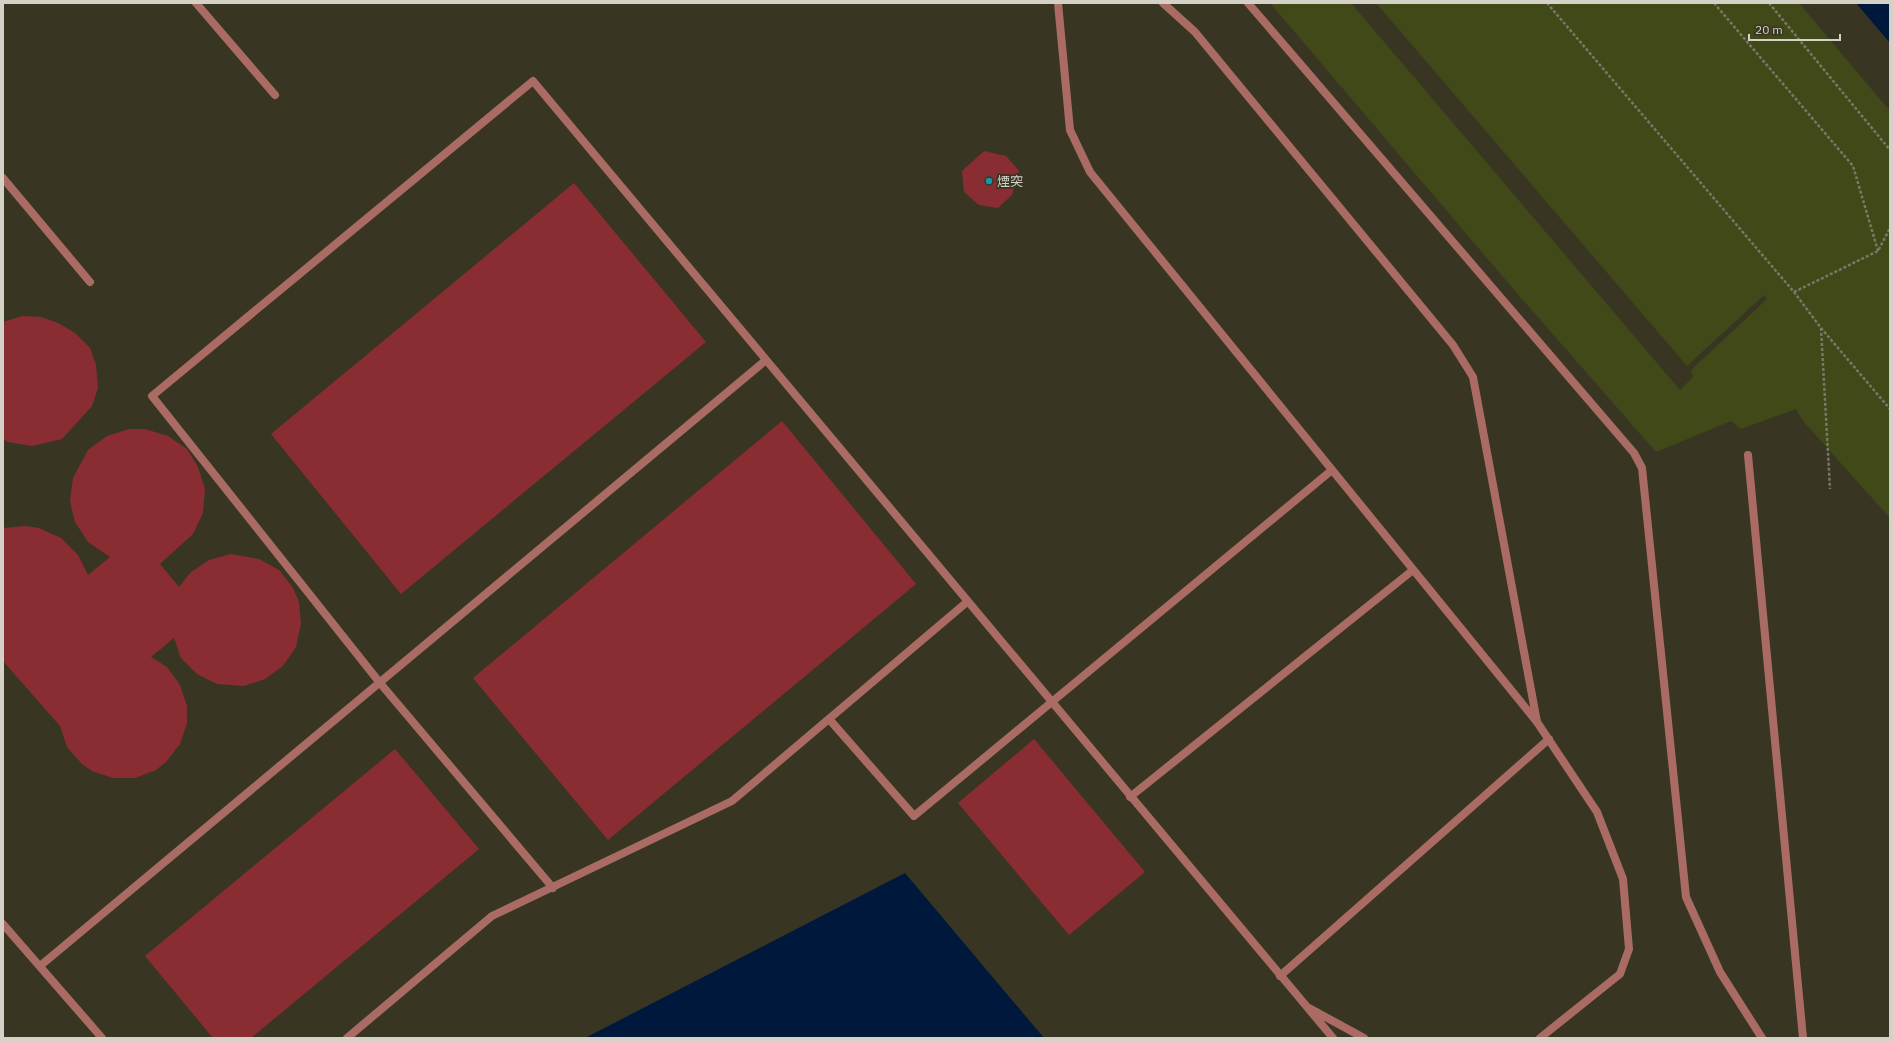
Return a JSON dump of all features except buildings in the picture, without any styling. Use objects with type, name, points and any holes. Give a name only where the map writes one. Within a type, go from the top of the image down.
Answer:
[{"type":"lane","points":[[196,3],[275,95]]},
{"type":"lane","points":[[1058,3],[1070,130],[1090,172],[1537,722],[1597,812],[1623,879],[1629,949],[1620,974],[1540,1038]]},
{"type":"lane","points":[[1163,3],[1196,32],[1453,345],[1473,377],[1537,722]]},
{"type":"lane","points":[[1248,3],[1634,453],[1642,468],[1686,897],[1720,972],[1762,1038]]},
{"type":"lane","points":[[553,888],[380,683],[152,396],[533,81],[1332,1038]]},
{"type":"lane","points":[[3,178],[90,282]]},
{"type":"lane","points":[[40,966],[766,360]]},
{"type":"lane","points":[[1748,455],[1803,1038]]},
{"type":"lane","points":[[829,719],[914,816],[1332,470]]},
{"type":"lane","points":[[1130,797],[1413,570]]},
{"type":"lane","points":[[347,1038],[492,916],[732,801],[967,602]]},
{"type":"lane","points":[[1280,976],[1548,739]]},
{"type":"lane","points":[[3,924],[102,1038]]},
{"type":"lane","points":[[1304,1006],[1364,1038]]},
{"type":"path","points":[[1547,3],[1794,292],[1821,328],[1890,409]]},
{"type":"path","points":[[1714,3],[1853,166],[1878,251]]},
{"type":"path","points":[[1769,3],[1890,150]]},
{"type":"path","points":[[1794,292],[1878,251],[1890,228]]},
{"type":"path","points":[[1821,328],[1830,489]]},
{"type":"green space","points":[[1270,3],[1351,3],[1680,390],[1693,377],[1691,370],[1767,299],[1764,295],[1687,366],[1376,3],[1799,3],[1890,111],[1890,518],[1803,421],[1796,409],[1741,429],[1731,421],[1656,452],[1509,284]]},
{"type":"water","points":[[1856,3],[1890,3],[1890,43]]},
{"type":"water","points":[[905,873],[1044,1038],[585,1038]]},
{"type":"place","name":"煙突","points":[[989,181]]}]
